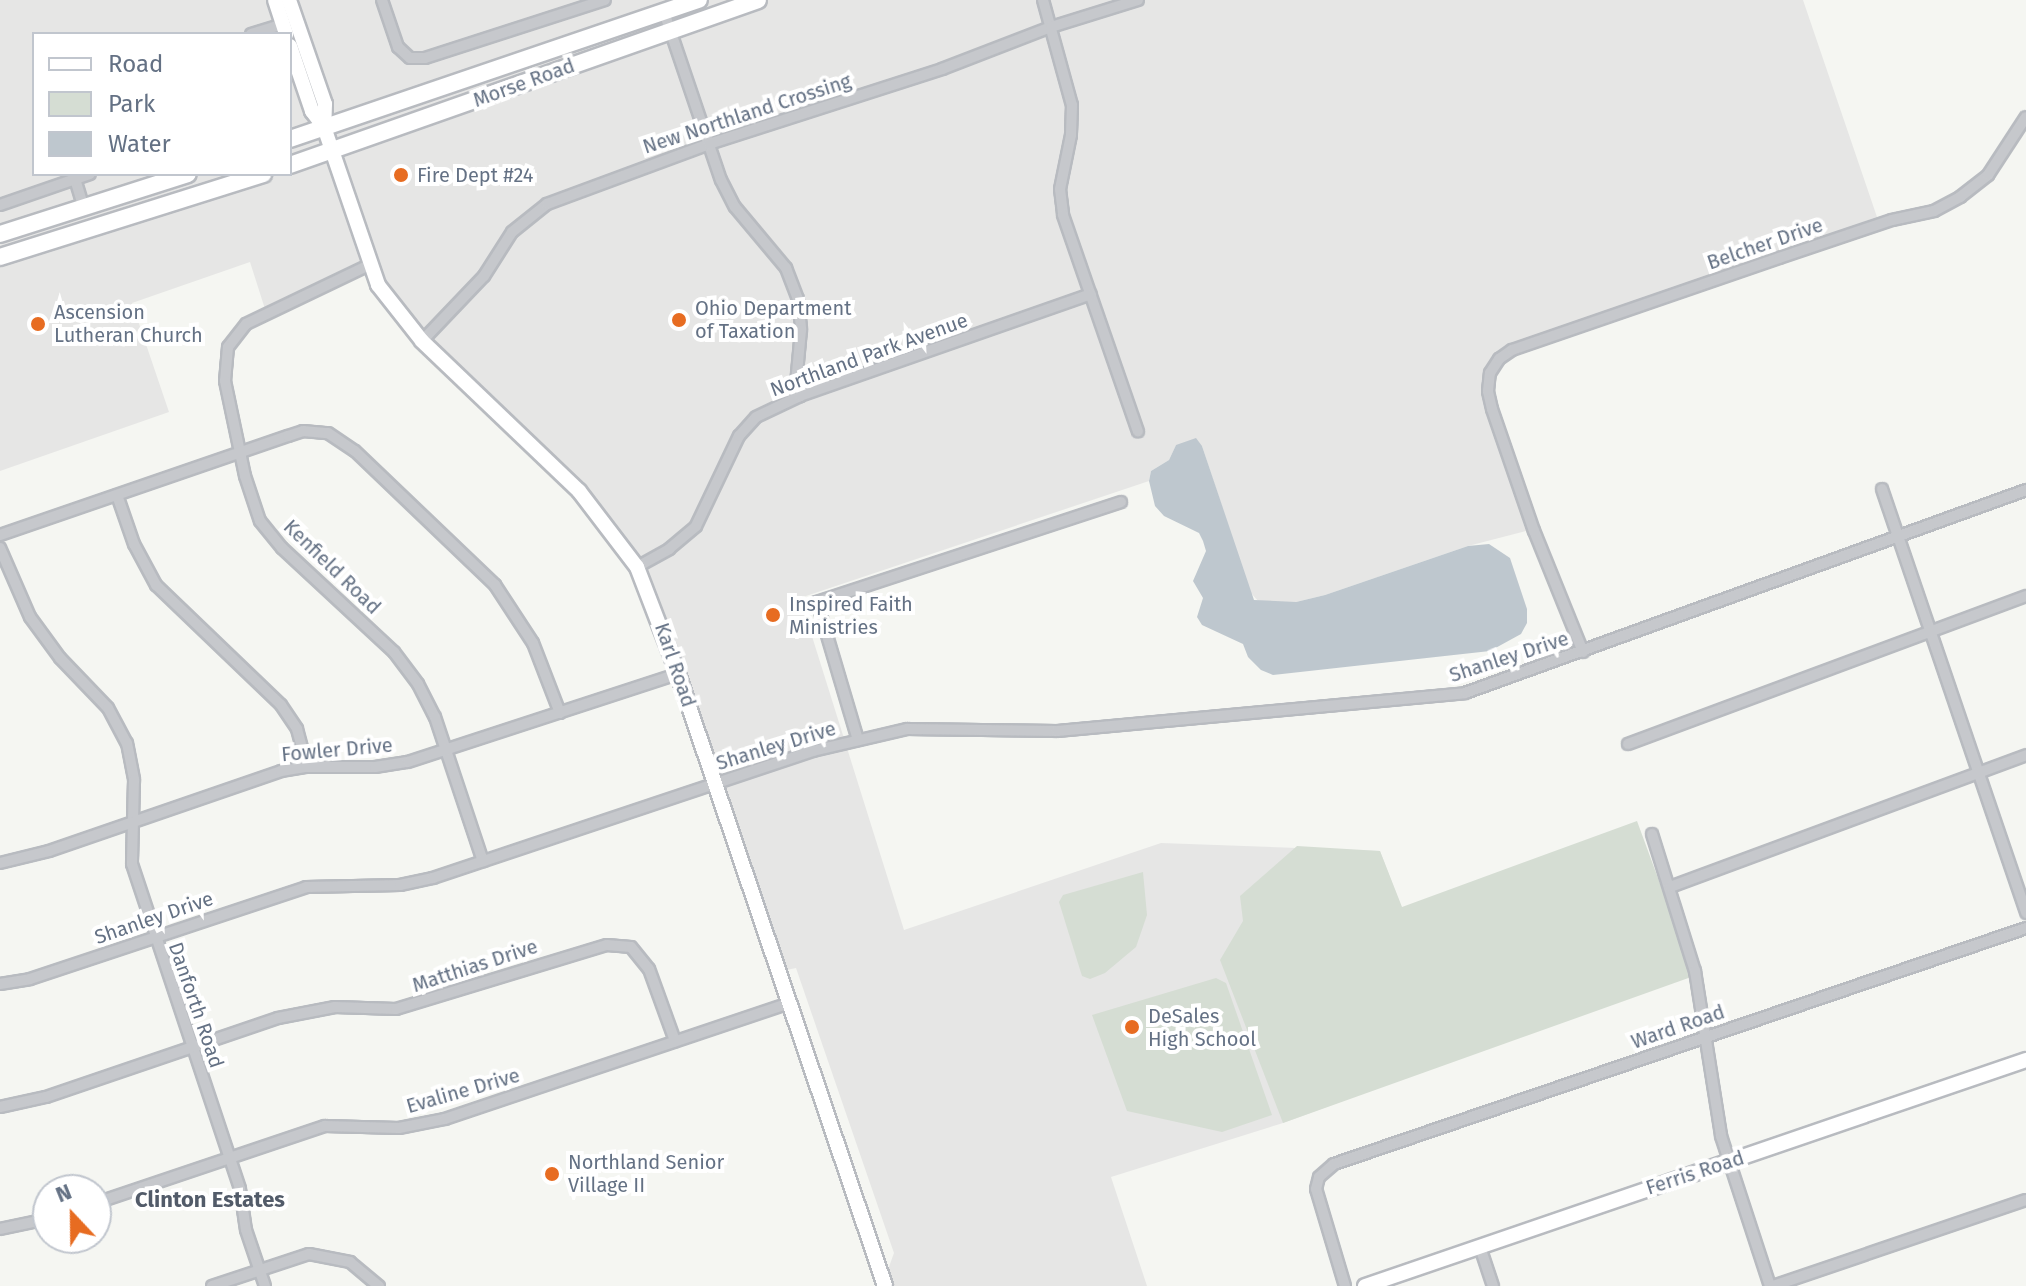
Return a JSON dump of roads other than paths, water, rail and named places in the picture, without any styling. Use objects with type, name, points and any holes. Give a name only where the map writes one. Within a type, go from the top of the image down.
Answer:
[{"type":"main road","points":[[275,0],[284,29]]},
{"type":"main road","name":"Karl Road","points":[[289,0],[325,104],[324,127]]},
{"type":"main road","name":"Morse Road","points":[[292,138],[699,0]]},
{"type":"main road","name":"Morse Road","points":[[292,164],[758,0]]},
{"type":"main road","name":"Karl Road","points":[[292,52],[312,111],[324,127],[369,265],[389,301],[422,341],[563,474],[598,513],[637,567],[716,783],[885,1286]]},
{"type":"main road","points":[[0,234],[182,176]]},
{"type":"main road","points":[[3,256],[257,176]]},
{"type":"main road","points":[[3,256],[20,242],[79,218],[84,208]]},
{"type":"main road","name":"Ferris Road","points":[[1365,1286],[2026,1060]]},
{"type":"street","points":[[382,0],[398,47],[410,58],[425,58],[605,0]]},
{"type":"street","points":[[1043,0],[1072,105],[1071,135],[1060,189],[1063,215],[1138,431]]},
{"type":"street","name":"New Northland Crossing","points":[[422,341],[469,294],[512,232],[527,216],[565,196],[709,144],[942,69],[1051,27],[1138,0]]},
{"type":"street","points":[[664,12],[709,144],[735,207],[786,268],[798,299],[801,330],[796,384],[800,396]]},
{"type":"street","points":[[264,32],[284,29]]},
{"type":"street","name":"Belcher Drive","points":[[1583,652],[1534,531],[1492,409],[1488,391],[1490,373],[1499,359],[1512,350],[1892,220],[1934,211],[1960,197],[1988,175],[2026,117]]},
{"type":"street","points":[[0,205],[84,176]]},
{"type":"street","points":[[75,179],[84,208]]},
{"type":"street","name":"Kenfield Road","points":[[369,265],[261,314],[236,335],[228,347],[225,381],[240,453],[260,521],[282,548],[377,634],[408,668],[425,694],[483,861]]},
{"type":"street","name":"Northland Park Avenue","points":[[637,567],[669,549],[696,526],[739,436],[756,417],[800,396],[1091,294]]},
{"type":"street","points":[[0,535],[303,431],[315,431],[340,439],[355,451],[488,576],[533,643],[560,713]]},
{"type":"street","points":[[1882,489],[2026,913]]},
{"type":"street","name":"Shanley Drive","points":[[0,984],[30,979],[306,887],[400,885],[483,861],[813,751],[907,729],[1057,731],[1440,698],[1465,693],[2026,490]]},
{"type":"street","points":[[117,495],[134,544],[156,585],[281,705],[297,729],[307,767]]},
{"type":"street","points":[[858,740],[817,602],[1121,502]]},
{"type":"street","name":"Danforth Road","points":[[0,548],[18,593],[44,637],[100,697],[117,724],[132,765],[132,864],[229,1157],[265,1286]]},
{"type":"street","points":[[1628,744],[2026,596]]},
{"type":"street","name":"Fowler Drive","points":[[0,863],[28,858],[265,776],[307,767],[375,767],[447,751],[678,674]]},
{"type":"street","points":[[1670,887],[2026,755]]},
{"type":"street","points":[[1652,834],[1695,971],[1728,1163],[1772,1286],[2026,1200]]},
{"type":"street","name":"Ward Road","points":[[1345,1286],[1316,1189],[1325,1169],[2026,928]]},
{"type":"street","name":"Matthias Drive","points":[[0,1107],[46,1097],[314,1009],[367,1011],[428,1002],[607,945],[631,947],[649,969],[675,1041]]},
{"type":"street","name":"Evaline Drive","points":[[112,1197],[325,1126],[399,1128],[445,1119],[790,1003]]},
{"type":"street","points":[[0,1229],[32,1222]]},
{"type":"street","points":[[1480,1247],[1493,1286]]},
{"type":"street","points":[[212,1286],[309,1254],[329,1255],[350,1262],[379,1286]]},
{"type":"water","points":[[1196,438],[1202,446],[1254,600],[1296,602],[1468,546],[1489,544],[1510,558],[1527,609],[1527,623],[1521,634],[1490,651],[1273,675],[1261,670],[1248,657],[1243,644],[1202,625],[1197,617],[1203,598],[1193,581],[1206,551],[1203,541],[1199,533],[1164,516],[1155,506],[1149,481],[1151,471],[1169,460],[1176,445]]},
{"type":"place","name":"Fire Dept #24","points":[[401,175]]},
{"type":"place","name":"Ohio Department of Taxation","points":[[679,320]]},
{"type":"place","name":"Ascension Lutheran Church","points":[[38,324]]},
{"type":"place","name":"Inspired Faith Ministries","points":[[773,615]]},
{"type":"place","name":"DeSales High School","points":[[1132,1027]]},
{"type":"place","name":"Northland Senior Village II","points":[[552,1174]]},
{"type":"district","name":"Clinton Estates","points":[[210,1200]]}]
